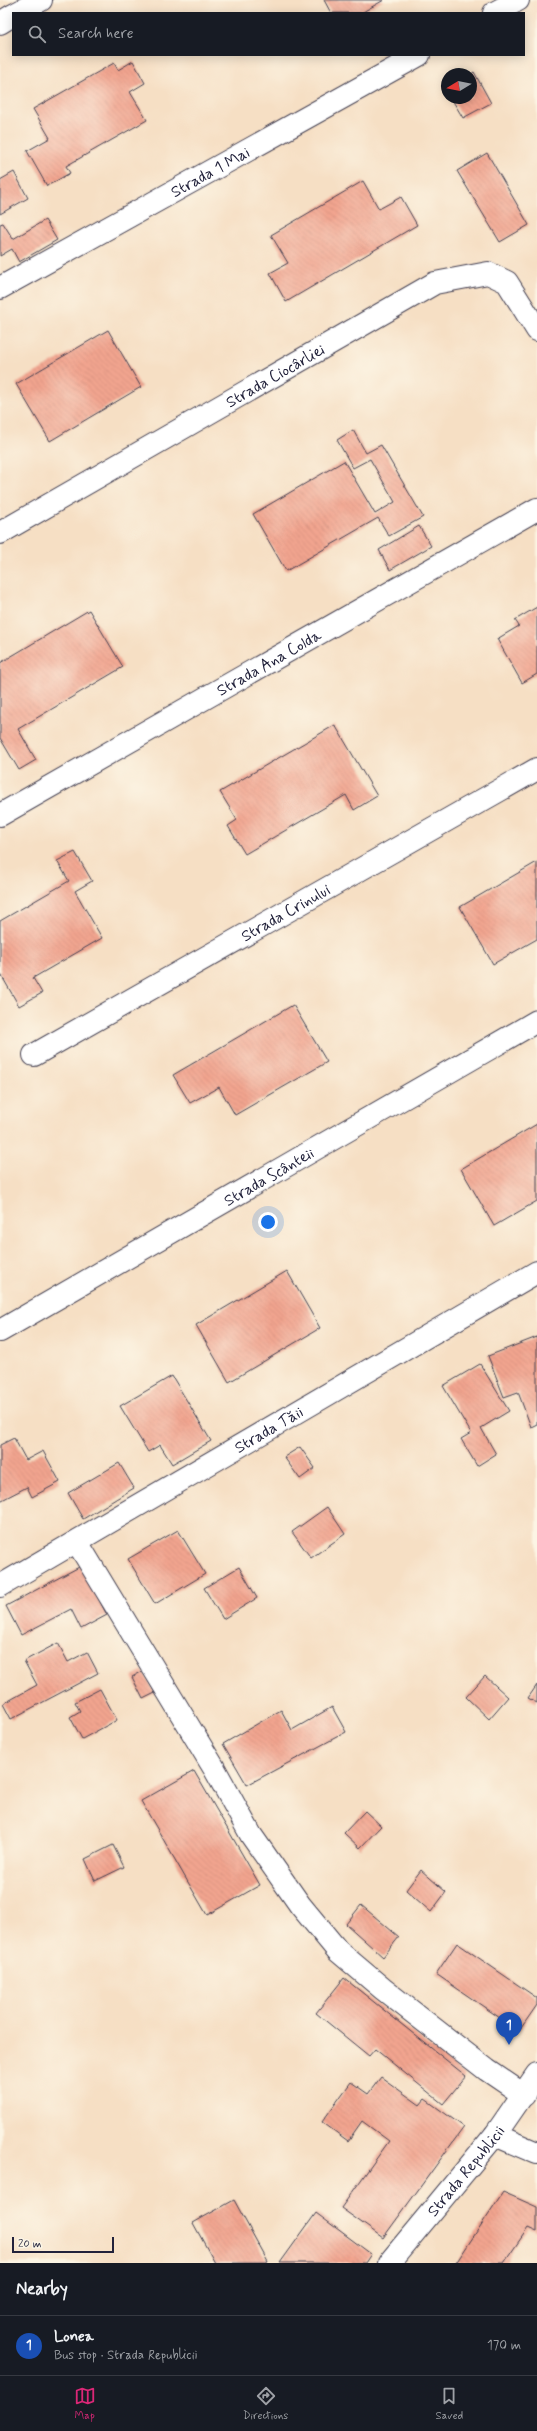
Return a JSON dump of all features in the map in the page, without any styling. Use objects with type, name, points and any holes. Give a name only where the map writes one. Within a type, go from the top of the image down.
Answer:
[{"type":"street","points":[[19,12],[41,0]]},
{"type":"street","points":[[0,22],[12,16]]},
{"type":"street","name":"Strada 1 Mai","points":[[0,288],[417,56]]},
{"type":"street","name":"Strada Ciocârliei","points":[[0,533],[435,283],[488,273],[507,282],[537,330]]},
{"type":"street","name":"Strada Ana Colda","points":[[0,816],[537,509]]},
{"type":"street","name":"Strada Crinului","points":[[34,1055],[537,769]]},
{"type":"street","name":"Strada Scânteii","points":[[0,1331],[537,1021]]},
{"type":"street","name":"Strada Tăii","points":[[0,1586],[537,1272]]},
{"type":"street","points":[[77,1542],[98,1581],[182,1714],[252,1835],[300,1905],[338,1951],[371,1980],[487,2070],[524,2094]]},
{"type":"street","name":"Strada Republicii","points":[[389,2263],[495,2136],[537,2074]]},
{"type":"street","points":[[495,2136],[537,2153]]},
{"type":"building","points":[[324,0],[384,0],[363,12],[330,12]]},
{"type":"building","points":[[133,61],[145,83],[130,92],[147,120],[66,166],[70,173],[47,186],[27,151],[50,138],[33,109],[114,63],[118,70]]},
{"type":"building","points":[[477,77],[491,103],[463,118],[455,104],[477,104]]},
{"type":"building","points":[[487,153],[529,225],[500,242],[457,171]]},
{"type":"building","points":[[14,172],[28,198],[0,214],[0,180]]},
{"type":"building","points":[[363,181],[379,209],[401,197],[417,225],[286,302],[270,273],[288,263],[271,235]]},
{"type":"building","points":[[45,220],[57,240],[19,262],[12,249],[0,256],[0,224],[3,223],[13,239]]},
{"type":"building","points":[[108,330],[141,387],[50,441],[16,384]]},
{"type":"building","points":[[353,430],[366,453],[381,445],[423,517],[389,536],[378,518],[286,571],[253,514],[344,461],[375,514],[395,502],[370,459],[353,468],[337,440]]},
{"type":"building","points":[[419,526],[431,546],[390,570],[379,550]]},
{"type":"building","points":[[537,607],[537,674],[522,683],[497,639],[519,626],[515,620]]},
{"type":"building","points":[[89,610],[123,667],[18,729],[36,760],[19,770],[0,738],[0,663]]},
{"type":"building","points":[[335,725],[377,796],[354,810],[346,795],[245,854],[228,826],[237,820],[220,792]]},
{"type":"building","points":[[75,852],[92,881],[75,891],[102,938],[33,978],[42,993],[19,1006],[0,973],[0,921],[69,881],[57,861]]},
{"type":"building","points":[[537,862],[537,939],[493,964],[460,907]]},
{"type":"building","points":[[293,1005],[327,1062],[235,1115],[219,1087],[190,1103],[173,1075]]},
{"type":"building","points":[[537,1124],[537,1201],[494,1226],[461,1169]]},
{"type":"building","points":[[287,1271],[320,1328],[229,1382],[196,1325]]},
{"type":"building","points":[[537,1337],[537,1424],[531,1427],[518,1392],[504,1397],[488,1356]]},
{"type":"building","points":[[480,1364],[509,1411],[481,1428],[496,1454],[477,1466],[461,1439],[471,1433],[443,1386]]},
{"type":"building","points":[[172,1376],[211,1441],[172,1464],[160,1445],[148,1452],[120,1406]]},
{"type":"building","points":[[14,1438],[26,1460],[43,1451],[60,1482],[32,1497],[27,1487],[0,1501],[0,1445]]},
{"type":"building","points":[[300,1447],[315,1468],[300,1479],[284,1457]]},
{"type":"building","points":[[119,1463],[134,1488],[83,1519],[68,1493]]},
{"type":"building","points":[[327,1507],[345,1534],[311,1558],[292,1532]]},
{"type":"building","points":[[178,1530],[205,1574],[155,1604],[128,1559]]},
{"type":"building","points":[[81,1566],[107,1615],[81,1629],[71,1609],[21,1635],[6,1606]]},
{"type":"building","points":[[239,1567],[257,1598],[223,1619],[204,1588]]},
{"type":"building","points":[[58,1643],[68,1662],[87,1652],[98,1673],[11,1719],[3,1704],[37,1685],[24,1661]]},
{"type":"building","points":[[143,1671],[155,1693],[143,1699],[132,1677]]},
{"type":"building","points":[[485,1676],[508,1697],[489,1719],[466,1697]]},
{"type":"building","points":[[537,1685],[537,1703],[528,1698]]},
{"type":"building","points":[[100,1689],[117,1720],[82,1739],[70,1717],[80,1711],[75,1702]]},
{"type":"building","points":[[332,1707],[346,1732],[247,1785],[223,1744],[281,1710],[292,1730]]},
{"type":"building","points":[[194,1771],[260,1885],[207,1915],[141,1801]]},
{"type":"building","points":[[365,1811],[381,1826],[360,1848],[344,1833]]},
{"type":"building","points":[[113,1845],[124,1867],[95,1881],[85,1859]]},
{"type":"building","points":[[421,1870],[446,1892],[431,1912],[406,1890]]},
{"type":"building","points":[[361,1905],[399,1937],[383,1957],[346,1924]]},
{"type":"building","points":[[457,1943],[537,1998],[537,2005],[519,2031],[436,1974]]},
{"type":"building","points":[[344,1978],[466,2076],[443,2104],[375,2049],[369,2056],[316,2013]]},
{"type":"building","points":[[381,2077],[420,2105],[425,2099],[464,2127],[383,2238],[341,2208],[389,2141],[362,2121],[348,2141],[322,2122],[351,2082],[368,2094]]},
{"type":"building","points":[[503,2192],[537,2207],[537,2232],[528,2228],[504,2263],[456,2263]]},
{"type":"building","points":[[234,2200],[268,2262],[215,2263],[193,2223]]},
{"type":"building","points":[[316,2213],[371,2254],[365,2263],[280,2263]]},
{"type":"place","name":"Lonea","points":[[509,2045]]}]
